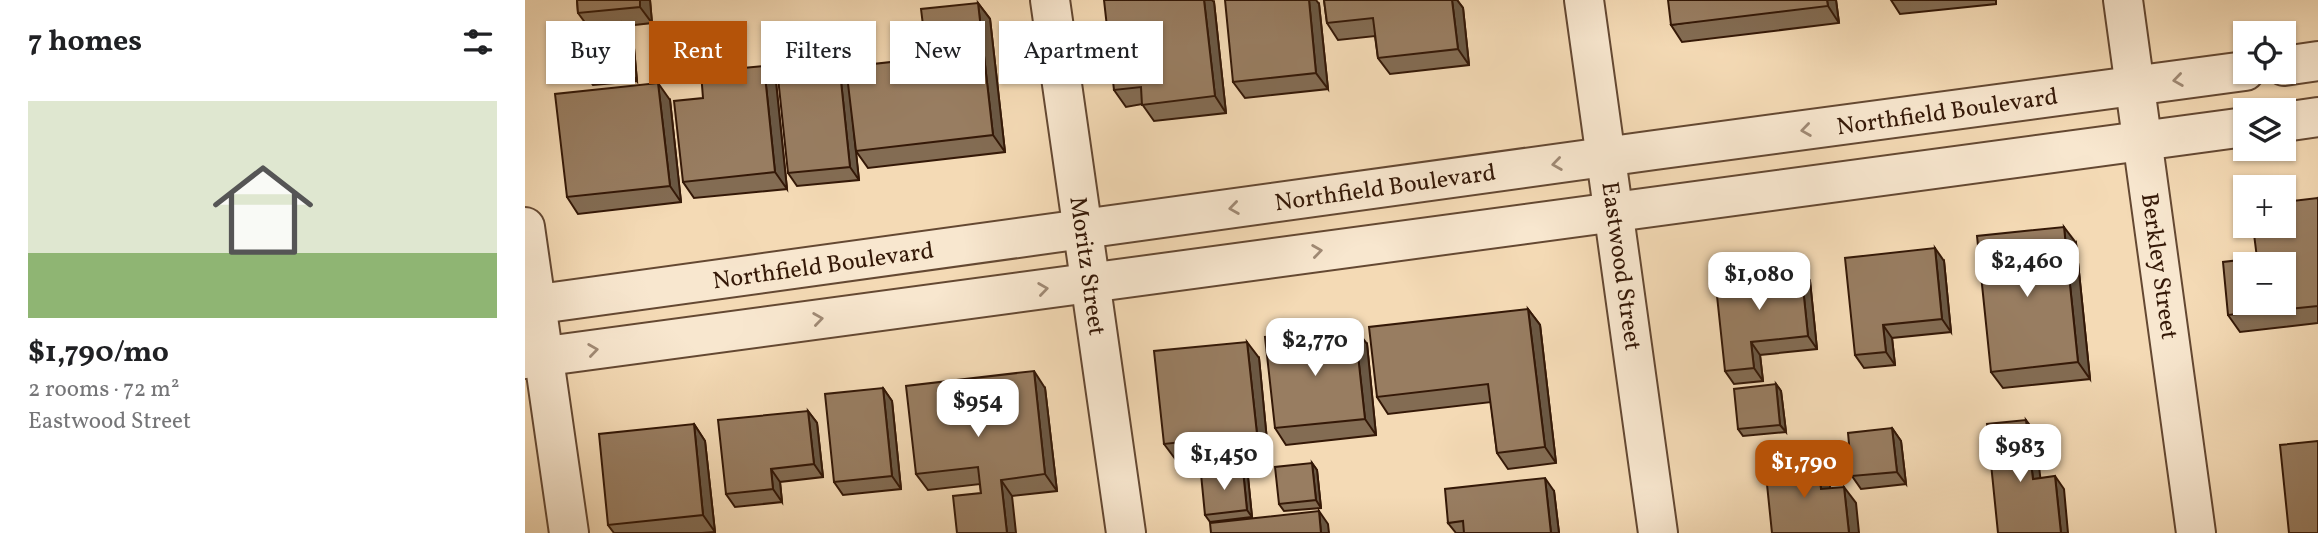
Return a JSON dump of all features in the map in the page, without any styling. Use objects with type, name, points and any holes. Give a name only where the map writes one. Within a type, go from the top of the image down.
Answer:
[{"type":"street","name":"Moritz Street","points":[[1050,0],[1126,533]]},
{"type":"street","name":"Eastwood Street","points":[[1584,0],[1658,533]]},
{"type":"street","name":"Berkley Street","points":[[2123,0],[2196,533]]},
{"type":"street","points":[[2296,64],[2318,61]]},
{"type":"street","name":"Northfield Boulevard","points":[[531,305],[2233,73]]},
{"type":"street","points":[[2296,120],[2318,117]]},
{"type":"street","points":[[534,358],[2233,129]]},
{"type":"street","points":[[525,227],[534,358],[569,533]]},
{"type":"building","points":[[577,0],[640,0],[640,7],[578,13]]},
{"type":"building","points":[[1104,0],[1204,0],[1215,96],[1142,105],[1141,87],[1114,90],[1113,84],[1163,84],[1163,21],[1106,21]]},
{"type":"building","points":[[1225,0],[1309,0],[1316,73],[1233,82]]},
{"type":"building","points":[[1324,0],[1452,0],[1458,49],[1378,58],[1373,18],[1327,23]]},
{"type":"building","points":[[1668,0],[1827,0],[1828,6],[1671,25]]},
{"type":"building","points":[[978,3],[980,21],[922,21],[921,9]]},
{"type":"building","points":[[890,62],[890,84],[985,84],[985,65],[993,135],[856,151],[848,84],[876,84],[876,64]]},
{"type":"building","points":[[761,66],[761,84],[766,84],[775,172],[683,182],[674,101],[703,98],[702,84],[747,84],[747,68]]},
{"type":"building","points":[[658,84],[670,186],[567,197],[555,94]]},
{"type":"building","points":[[779,84],[841,84],[850,167],[788,173]]},
{"type":"building","points":[[2318,198],[2318,306],[2296,308],[2296,252],[2256,252],[2254,238],[2296,238],[2296,201]]},
{"type":"building","points":[[2064,227],[2078,362],[1991,372],[1977,236]]},
{"type":"building","points":[[1935,248],[1942,319],[1883,325],[1886,352],[1855,355],[1845,258]]},
{"type":"building","points":[[2233,261],[2233,314],[2228,315],[2223,262]]},
{"type":"building","points":[[1801,268],[1808,336],[1751,342],[1754,368],[1725,371],[1715,277]]},
{"type":"building","points":[[1528,309],[1545,447],[1497,453],[1488,384],[1377,397],[1369,327]]},
{"type":"building","points":[[1355,328],[1365,419],[1275,428],[1265,337]]},
{"type":"building","points":[[1247,342],[1257,434],[1164,444],[1154,351]]},
{"type":"building","points":[[1034,371],[1045,474],[1001,480],[1007,533],[957,533],[953,496],[981,493],[978,467],[916,474],[906,386]]},
{"type":"building","points":[[1776,384],[1780,425],[1738,429],[1734,389]]},
{"type":"building","points":[[883,388],[892,476],[834,482],[825,394]]},
{"type":"building","points":[[808,411],[814,464],[771,469],[773,489],[726,494],[718,420]]},
{"type":"building","points":[[2026,420],[2033,479],[2055,476],[2061,533],[1998,533],[1987,424]]},
{"type":"building","points":[[694,424],[703,515],[608,525],[599,434]]},
{"type":"building","points":[[1892,428],[1897,472],[1852,476],[1848,433]]},
{"type":"building","points":[[2318,441],[2318,533],[2289,533],[2280,445]]},
{"type":"building","points":[[1817,459],[1821,489],[1844,487],[1849,533],[1772,533],[1765,465]]},
{"type":"building","points":[[1312,463],[1316,500],[1279,504],[1275,467]]},
{"type":"building","points":[[1243,470],[1247,510],[1205,515],[1201,474]]},
{"type":"building","points":[[1545,478],[1551,533],[1464,533],[1463,521],[1448,523],[1445,489]]},
{"type":"building","points":[[1319,511],[1321,533],[1211,533],[1210,523]]}]
